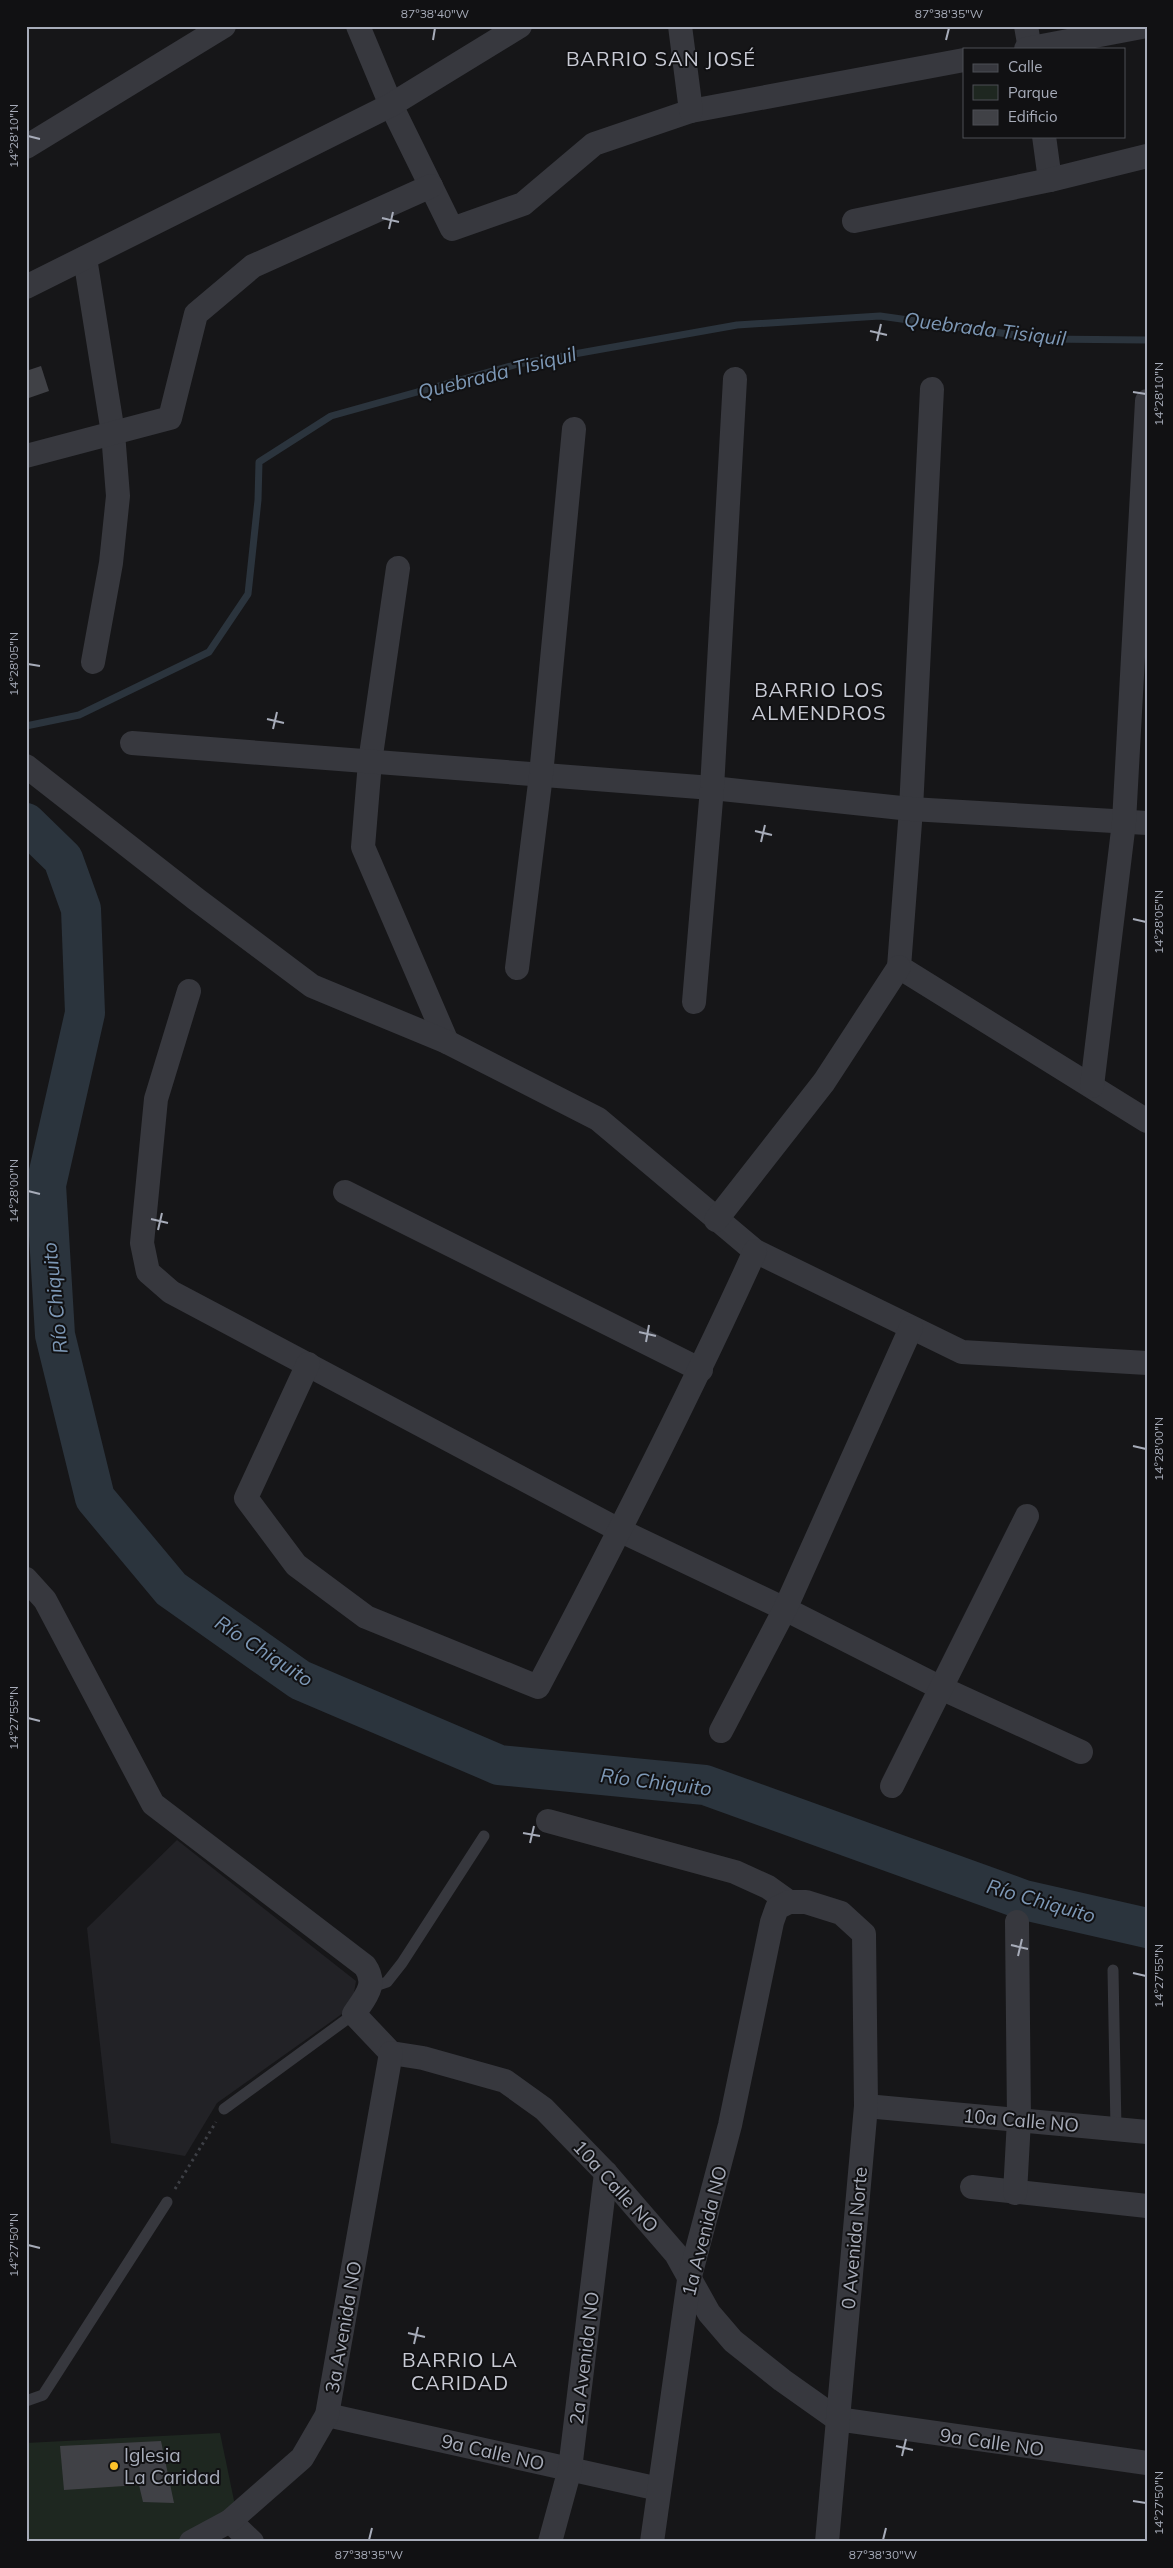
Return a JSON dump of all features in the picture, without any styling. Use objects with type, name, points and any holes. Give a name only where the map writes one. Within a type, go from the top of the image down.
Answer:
[{"type":"street","points":[[26,148],[224,26]]},
{"type":"street","points":[[358,26],[391,105],[452,229],[523,204],[594,144],[691,111],[963,60]]},
{"type":"street","points":[[26,287],[391,105],[520,26]]},
{"type":"street","points":[[680,26],[691,111]]},
{"type":"street","points":[[1028,43],[1147,26]]},
{"type":"street","points":[[1044,138],[1050,180]]},
{"type":"street","points":[[854,222],[1050,180],[1147,156]]},
{"type":"street","points":[[26,456],[170,418],[196,314],[252,266],[431,186]]},
{"type":"street","points":[[84,258],[112,433],[118,496],[112,563],[93,662]]},
{"type":"street","points":[[694,1002],[712,788],[735,379]]},
{"type":"street","points":[[716,1220],[824,1082],[899,967],[910,809],[932,389]]},
{"type":"street","points":[[1092,1086],[1135,822],[1147,401]]},
{"type":"street","points":[[517,968],[541,775],[574,429]]},
{"type":"street","points":[[398,568],[370,762],[362,847],[447,1042]]},
{"type":"street","points":[[132,743],[712,788],[910,809],[1135,822]]},
{"type":"street","points":[[28,767],[188,893],[312,986],[447,1042],[598,1119],[754,1251],[962,1352],[1147,1362]]},
{"type":"street","points":[[899,967],[1147,1121]]},
{"type":"street","points":[[189,991],[156,1099],[142,1243],[148,1272],[171,1292],[621,1531],[785,1608],[941,1688],[1081,1752]]},
{"type":"street","points":[[345,1192],[701,1370]]},
{"type":"street","points":[[308,1364],[246,1498],[296,1565],[366,1617],[538,1687],[621,1531],[701,1370],[754,1251]]},
{"type":"street","points":[[721,1731],[785,1608],[911,1328]]},
{"type":"street","points":[[892,1786],[1027,1516]]},
{"type":"street","points":[[26,1578],[45,1600],[153,1804],[365,1966],[370,1974],[372,1987],[354,2014],[391,2053]]},
{"type":"street","points":[[548,1821],[735,1872],[768,1887],[788,1902]]},
{"type":"street","name":"1a Avenida NO","points":[[652,2542],[689,2280],[730,2125],[772,1922],[777,1908],[788,1902]]},
{"type":"street","name":"0 Avenida Norte","points":[[788,1902],[806,1902],[841,1913],[864,1934],[866,2106],[827,2542]]},
{"type":"street","points":[[1015,2193],[1018,2120],[1017,1922]]},
{"type":"street","name":"10a Calle NO","points":[[391,2053],[423,2058],[504,2081],[544,2109],[606,2173],[676,2254],[709,2313],[733,2341],[782,2380],[837,2419]]},
{"type":"street","name":"3a Avenida NO","points":[[191,2542],[230,2521],[302,2458],[328,2415],[391,2053]]},
{"type":"street","name":"10a Calle NO","points":[[866,2106],[1147,2132]]},
{"type":"street","name":"2a Avenida NO","points":[[550,2542],[570,2469],[606,2173]]},
{"type":"street","points":[[972,2187],[1147,2206]]},
{"type":"street","name":"9a Calle NO","points":[[328,2415],[659,2489]]},
{"type":"street","name":"9a Calle NO","points":[[837,2419],[1147,2463]]},
{"type":"street","points":[[230,2521],[252,2542]]},
{"type":"lane","points":[[372,1987],[386,1982],[402,1963],[484,1836]]},
{"type":"lane","points":[[1113,1970],[1116,2129]]},
{"type":"lane","points":[[224,2109],[354,2014]]},
{"type":"lane","points":[[26,2401],[43,2395],[167,2202]]},
{"type":"path","points":[[167,2202],[224,2109]]},
{"type":"shaded area","points":[[177,1840],[356,1981],[353,1998],[346,2011],[217,2103],[185,2156],[111,2143],[87,1928]]},
{"type":"green space","points":[[220,2433],[237,2515],[183,2542],[26,2542],[26,2443]]},
{"type":"building","points":[[41,366],[49,391],[26,399],[26,371]]},
{"type":"building","name":"Iglesia La Caridad","points":[[161,2441],[174,2503],[143,2502],[139,2485],[64,2490],[60,2446]]},
{"type":"waterway","name":"Quebrada Tisiquil","points":[[26,726],[79,715],[209,652],[248,594],[258,500],[259,462],[331,416],[518,364],[737,325],[880,316],[1044,339],[1147,340]]},
{"type":"waterway","name":"Río Chiquito","points":[[26,823],[63,859],[81,909],[85,1013],[46,1185],[55,1335],[95,1498],[171,1589],[300,1680],[499,1765],[705,1785],[1024,1900],[1147,1928]]},
{"type":"place","name":"Iglesia La Caridad","points":[[114,2466]]},
{"type":"district","name":"BARRIO SAN JOSÉ","points":[[661,59]]},
{"type":"district","name":"BARRIO LOS ALMENDROS","points":[[819,702]]},
{"type":"district","name":"BARRIO LA CARIDAD","points":[[460,2372]]}]
